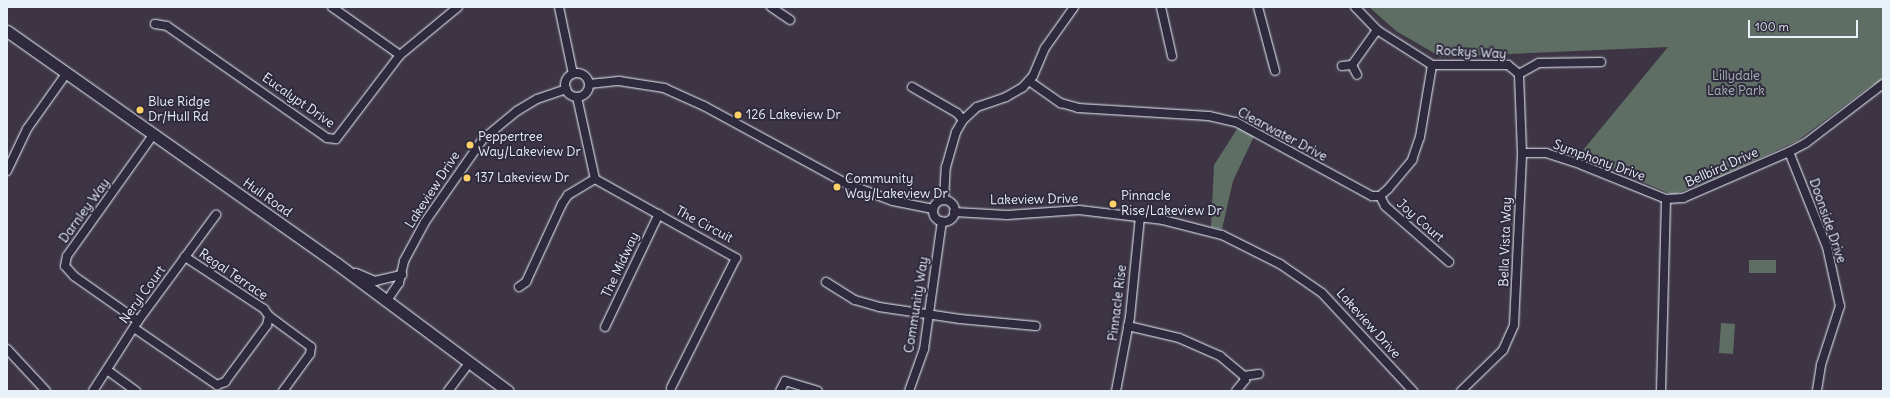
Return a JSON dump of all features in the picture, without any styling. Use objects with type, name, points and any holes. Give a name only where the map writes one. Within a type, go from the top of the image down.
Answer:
[{"type":"main road","name":"Hull Road","points":[[7,32],[336,263],[386,302],[508,391]]},
{"type":"street","points":[[332,7],[400,55]]},
{"type":"street","name":"Eucalypt Drive","points":[[155,24],[167,26],[327,138],[336,139],[400,55],[458,7]]},
{"type":"street","points":[[559,7],[573,74]]},
{"type":"street","points":[[771,7],[790,20]]},
{"type":"street","points":[[944,200],[946,167],[956,132],[963,120],[977,107],[1015,93],[1029,81],[1045,48],[1074,7]]},
{"type":"street","points":[[1161,7],[1172,56]]},
{"type":"street","points":[[1258,7],[1275,71]]},
{"type":"street","name":"Rockys Way","points":[[1355,7],[1377,30],[1432,65],[1508,65],[1520,74],[1539,63],[1601,62]]},
{"type":"street","points":[[1342,66],[1352,65],[1377,30]]},
{"type":"street","points":[[1352,65],[1357,75]]},
{"type":"street","points":[[1380,196],[1412,160],[1420,137],[1432,65]]},
{"type":"street","points":[[7,171],[27,129],[66,74]]},
{"type":"street","points":[[573,74],[583,75],[589,84],[587,91],[577,97],[571,95],[566,89],[566,82],[573,74]]},
{"type":"street","name":"Bella Vista Way","points":[[1461,391],[1503,350],[1514,324],[1522,153],[1520,74]]},
{"type":"street","points":[[589,84],[619,81],[664,88],[704,106],[844,183],[893,201],[933,209]]},
{"type":"street","name":"Clearwater Drive","points":[[1029,81],[1061,103],[1078,108],[1209,116],[1236,122],[1359,190],[1372,196],[1380,196]]},
{"type":"street","name":"Bellbird Drive","points":[[1666,199],[1684,198],[1789,152],[1806,143],[1883,84]]},
{"type":"street","points":[[912,87],[957,113],[963,120]]},
{"type":"street","name":"Lakeview Drive","points":[[386,302],[402,275],[404,261],[425,222],[483,139],[517,111],[537,100],[566,89]]},
{"type":"street","points":[[519,287],[526,282],[565,200],[595,179],[577,97]]},
{"type":"street","name":"Darnley Way","points":[[136,325],[74,276],[65,266],[67,256],[153,135]]},
{"type":"street","name":"Doonside Drive","points":[[1789,152],[1827,247],[1840,306],[1821,365],[1817,391]]},
{"type":"street","name":"Symphony Drive","points":[[1522,153],[1546,153],[1582,165],[1666,199]]},
{"type":"street","name":"The Circuit","points":[[595,179],[736,258],[671,388]]},
{"type":"street","name":"Joy Court","points":[[1380,196],[1385,206],[1448,262]]},
{"type":"street","points":[[1661,391],[1666,199]]},
{"type":"street","points":[[944,200],[951,203],[954,212],[949,220],[942,221],[935,218],[933,209],[937,202],[944,200]]},
{"type":"street","name":"Lakeview Drive","points":[[954,212],[1007,214],[1060,210],[1140,217],[1177,223],[1222,236],[1280,264],[1334,303],[1413,391]]},
{"type":"street","name":"The Midway","points":[[605,327],[658,214]]},
{"type":"street","name":"Neryl Court","points":[[92,391],[136,325],[216,215]]},
{"type":"street","name":"Pinnacle Rise","points":[[1116,391],[1128,326],[1140,217]]},
{"type":"street","name":"Community Way","points":[[909,391],[920,366],[929,315],[942,221]]},
{"type":"street","name":"Regal Terrace","points":[[136,325],[219,388],[267,325],[269,316],[264,310],[185,257]]},
{"type":"street","points":[[336,263],[347,266],[369,280],[402,275]]},
{"type":"street","points":[[826,282],[855,300],[879,307],[929,315],[1036,326]]},
{"type":"street","points":[[269,316],[311,347],[310,354],[283,391]]},
{"type":"street","points":[[1128,326],[1159,332],[1201,347],[1234,366],[1244,376]]},
{"type":"street","points":[[7,349],[46,391]]},
{"type":"street","points":[[448,391],[469,363]]},
{"type":"street","points":[[107,370],[136,391]]},
{"type":"street","points":[[1244,376],[1259,374]]},
{"type":"street","points":[[1236,391],[1244,380],[1244,376]]},
{"type":"street","points":[[780,391],[785,381],[818,391]]},
{"type":"green space","name":"Lillydale Lake Park","points":[[1369,7],[1883,7],[1883,80],[1872,85],[1797,141],[1721,176],[1673,195],[1579,155],[1668,47],[1441,57],[1396,31]]},
{"type":"green space","points":[[1239,126],[1256,132],[1233,181],[1222,229],[1211,227],[1214,165]]},
{"type":"green space","points":[[1749,260],[1776,260],[1776,273],[1749,273]]},
{"type":"green space","points":[[1721,323],[1735,324],[1733,354],[1719,353]]},
{"type":"place","name":"Blue Ridge Dr/Hull Rd","points":[[140,110]]},
{"type":"place","name":"126 Lakeview Dr","points":[[738,115]]},
{"type":"place","name":"Peppertree Way/Lakeview Dr","points":[[470,145]]},
{"type":"place","name":"137 Lakeview Dr","points":[[467,178]]},
{"type":"place","name":"Community Way/Lakeview Dr","points":[[837,187]]},
{"type":"place","name":"Pinnacle Rise/Lakeview Dr","points":[[1113,204]]}]
